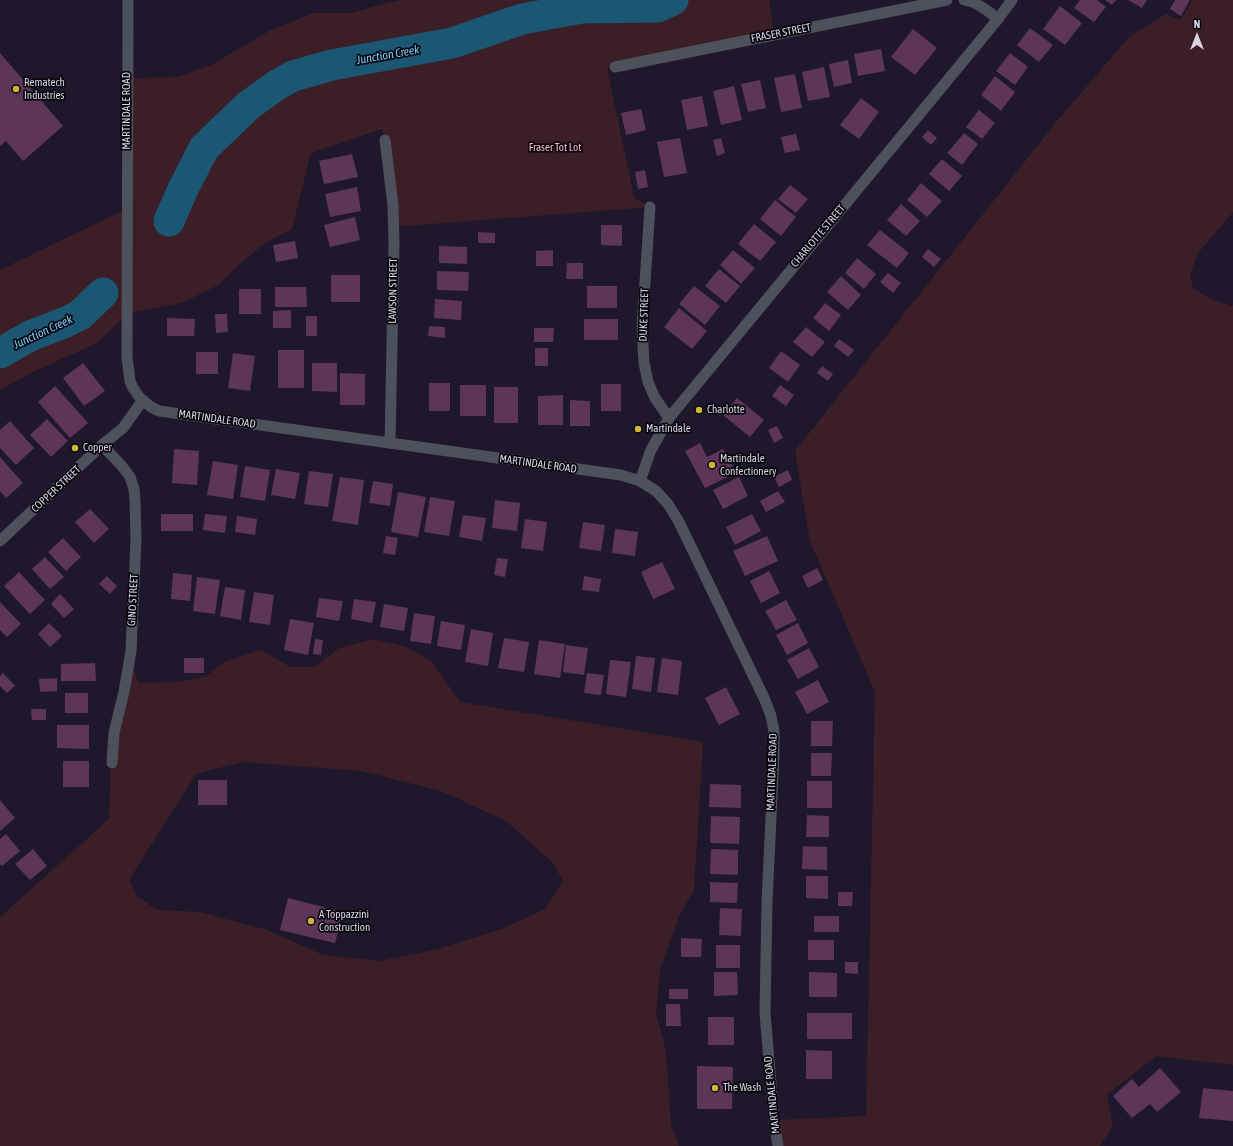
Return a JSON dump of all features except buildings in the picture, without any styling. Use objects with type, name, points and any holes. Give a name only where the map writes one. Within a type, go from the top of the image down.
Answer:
[{"type":"street","name":"MARTINDALE ROAD","points":[[128,0],[127,357],[129,376],[133,388],[143,400],[151,407],[159,411],[621,475],[640,481],[656,491],[668,504],[679,522],[765,700],[771,716],[774,731],[767,902],[765,1013],[774,1120],[778,1146]]},
{"type":"street","name":"FRASER STREET","points":[[615,67],[947,0]]},
{"type":"street","points":[[964,0],[973,2],[985,8],[998,19]]},
{"type":"street","name":"CHARLOTTE STREET","points":[[640,481],[651,450],[669,418],[998,19],[1012,0]]},
{"type":"street","name":"LAWSON STREET","points":[[385,140],[393,205],[394,245],[390,443]]},
{"type":"street","name":"DUKE STREET","points":[[650,207],[642,327],[644,363],[648,382],[655,398],[669,418]]},
{"type":"street","name":"COPPER STREET","points":[[0,541],[123,428],[143,400]]},
{"type":"street","name":"GINO STREET","points":[[102,446],[121,465],[130,477],[134,489],[136,540],[131,651],[124,692],[114,733],[112,763]]},
{"type":"green space","name":"Fraser Tot Lot","points":[[399,0],[769,0],[774,33],[607,67],[634,198],[651,207],[392,227],[391,205],[382,129],[311,153],[292,229],[268,241],[236,267],[218,285],[182,303],[128,313],[97,343],[33,372],[0,390],[0,270],[128,208],[130,78],[179,77],[213,64],[271,30],[314,13],[350,13]]},
{"type":"green space","points":[[1193,0],[1233,0],[1233,212],[1198,253],[1190,274],[1193,288],[1210,299],[1233,306],[1233,1065],[1156,1056],[1107,1095],[1113,1126],[1100,1146],[779,1146],[775,1120],[866,1116],[875,692],[810,541],[795,451],[1057,121],[1129,37],[1166,14],[1180,20]]},
{"type":"green space","points":[[374,639],[406,647],[431,661],[460,702],[703,742],[694,890],[680,914],[660,970],[656,1014],[666,1051],[671,1126],[679,1146],[0,1146],[0,917],[109,819],[111,749],[129,652],[138,683],[179,682],[205,677],[224,662],[261,650],[290,667],[314,667],[339,648]],"holes":[[[242,762],[362,771],[441,791],[506,821],[553,863],[563,881],[545,909],[502,929],[438,949],[380,961],[323,955],[267,930],[200,912],[157,910],[137,896],[129,880],[196,774]]]},
{"type":"waterway","name":"Junction Creek","points":[[169,221],[183,189],[204,148],[249,105],[277,85],[293,76],[332,65],[452,43],[522,19],[582,8],[658,7],[673,0]]},
{"type":"waterway","name":"Junction Creek","points":[[0,353],[30,336],[80,315],[103,293]]},
{"type":"place","name":"Rematech Industries","points":[[16,89]]},
{"type":"place","name":"Charlotte","points":[[699,410]]},
{"type":"place","name":"Martindale","points":[[638,429]]},
{"type":"place","name":"Copper","points":[[75,448]]},
{"type":"place","name":"Martindale Confectionery","points":[[712,465]]},
{"type":"place","name":"A Toppazzini Construction","points":[[311,921]]},
{"type":"place","name":"The Wash","points":[[715,1088]]}]
